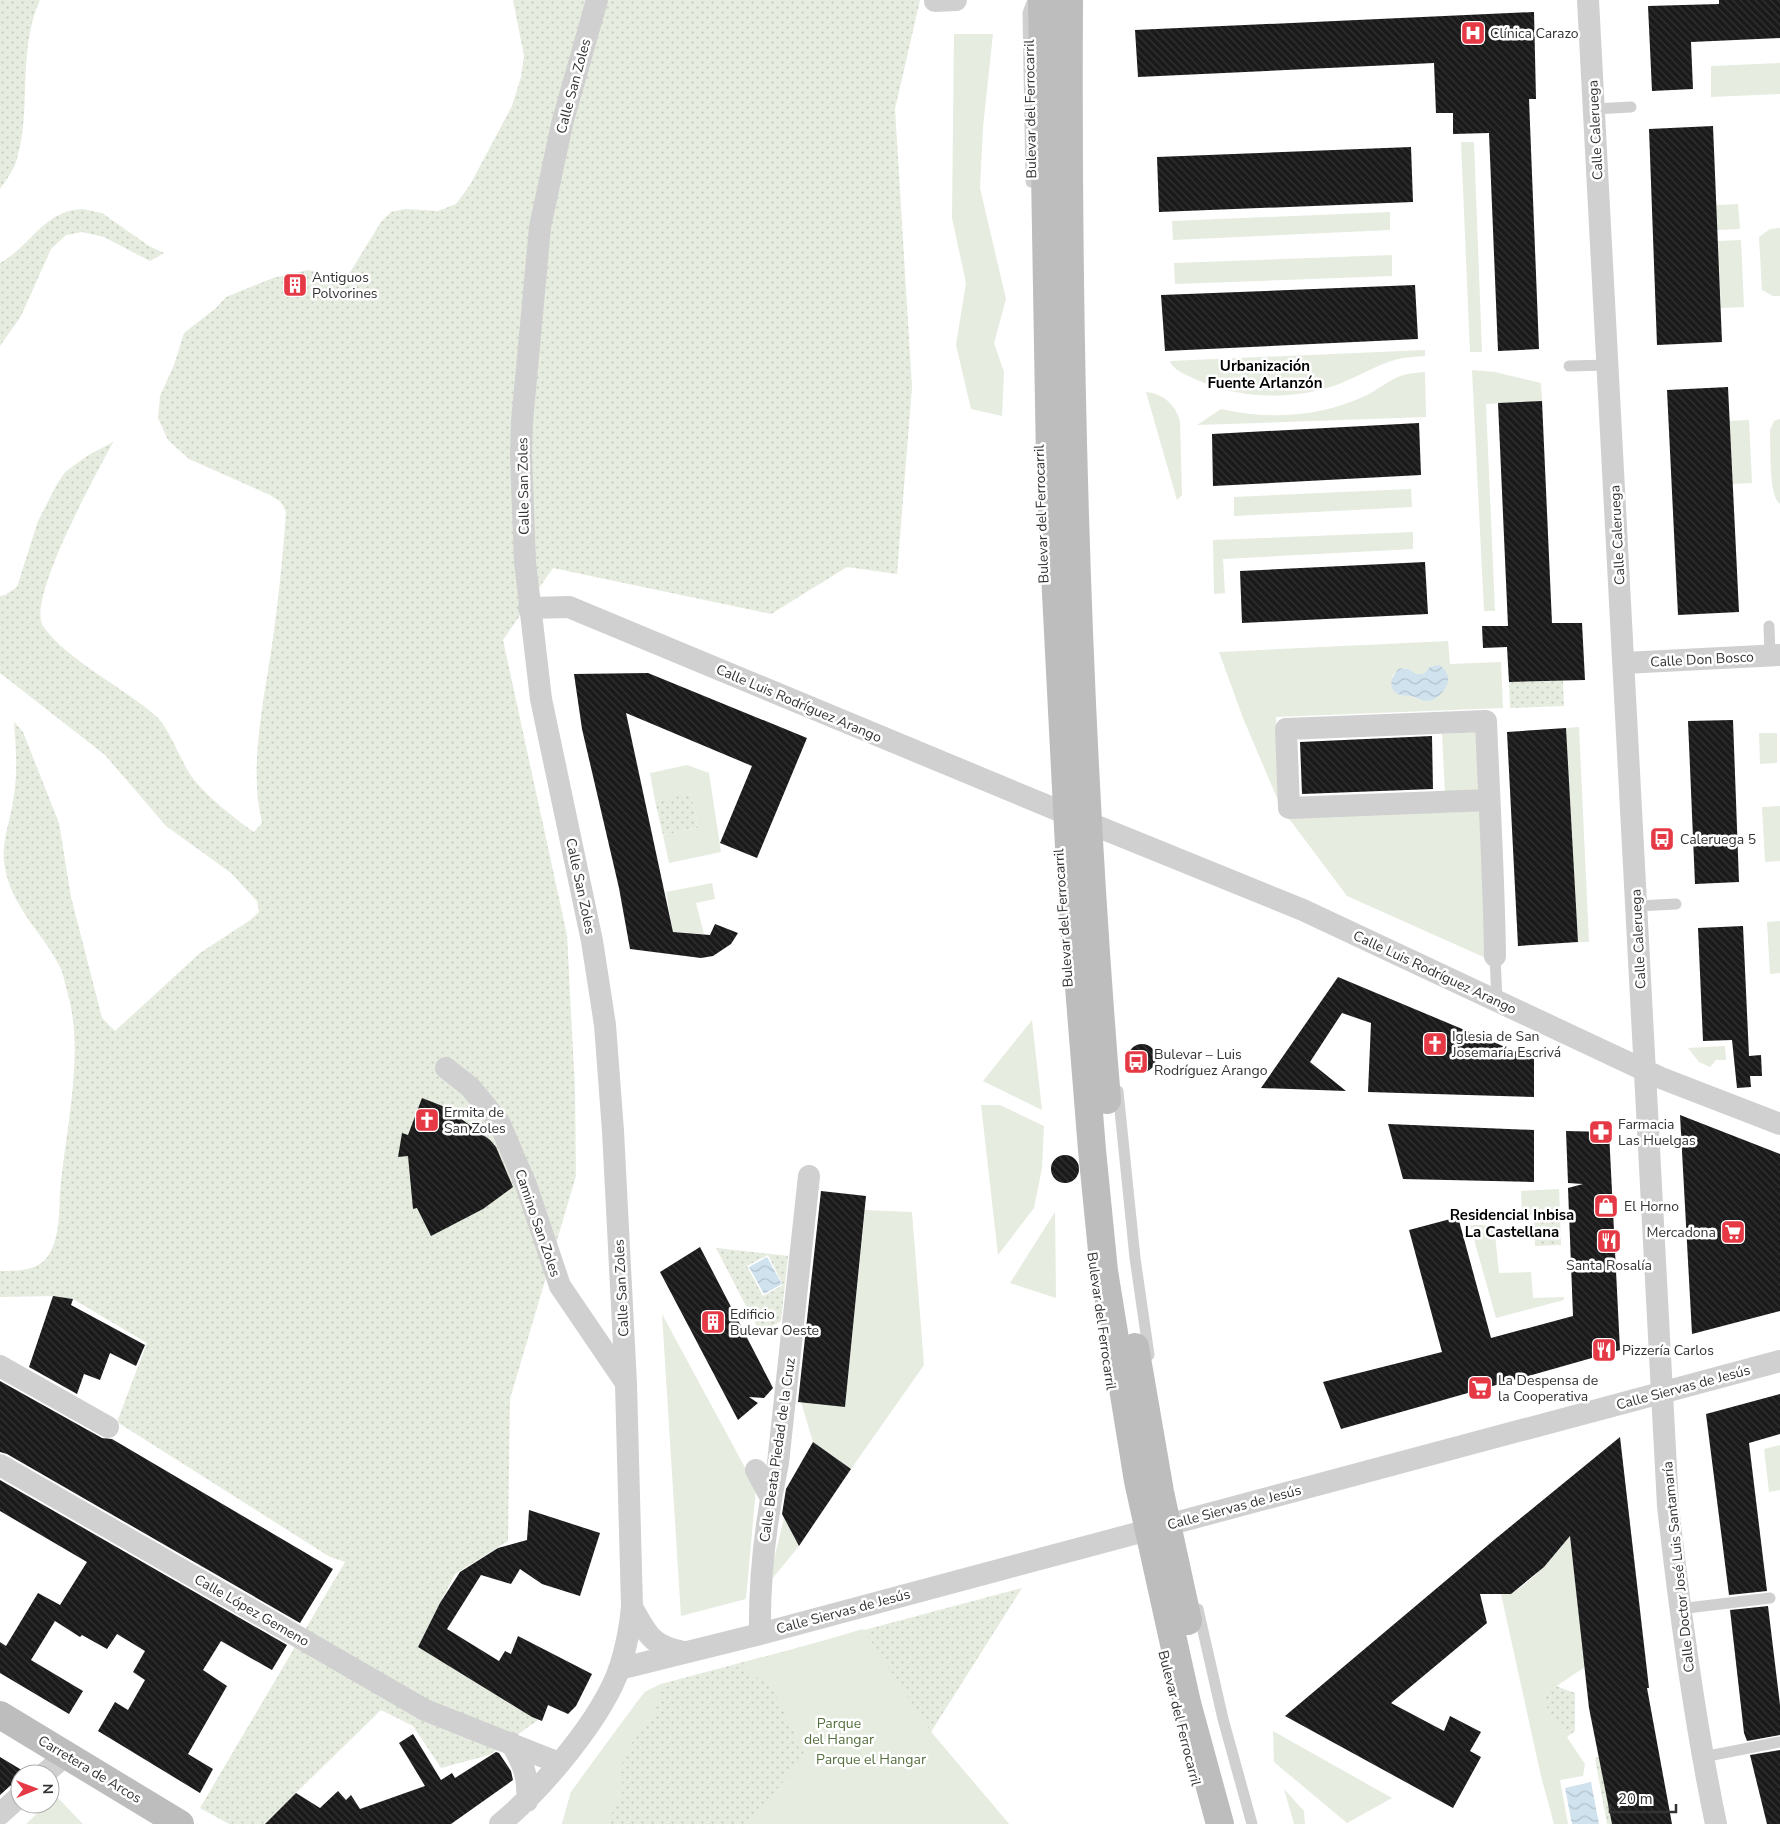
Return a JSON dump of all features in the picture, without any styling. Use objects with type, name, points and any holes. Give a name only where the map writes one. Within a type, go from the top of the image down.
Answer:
[{"type":"main road","name":"Bulevar del Ferrocarril","points":[[1042,0],[1050,461],[1085,820]]},
{"type":"main road","name":"Bulevar del Ferrocarril","points":[[1069,0],[1072,390],[1085,820],[1091,1141],[1104,1271],[1124,1400],[1213,1820]]},
{"type":"main road","name":"Bulevar del Ferrocarril","points":[[1151,1530],[1204,1697],[1238,1824]]},
{"type":"main road","name":"Carretera de Arcos","points":[[0,1715],[180,1824]]},
{"type":"street","name":"Calle San Zoles","points":[[500,1824],[527,1801],[559,1763],[597,1712],[619,1669],[628,1637],[632,1608],[626,1384],[613,1131],[605,1025],[592,941],[541,699],[525,562],[522,422],[536,258],[553,162],[597,0]]},
{"type":"street","name":"Calle Caleruega","points":[[1588,0],[1645,1069]]},
{"type":"street","name":"Calle Luis Rodríguez Arango","points":[[529,608],[568,607],[1085,820],[1303,910],[1645,1069],[1780,1124]]},
{"type":"street","name":"Calle Don Bosco","points":[[1624,663],[1775,655]]},
{"type":"street","points":[[1490,800],[1289,808],[1286,729],[1486,721],[1490,800],[1496,956]]},
{"type":"street","name":"Camino San Zoles","points":[[446,1068],[470,1087],[500,1122],[526,1185],[560,1286],[626,1384]]},
{"type":"street","name":"Calle Doctor José Luis Santamaría","points":[[1645,1069],[1668,1506],[1680,1609],[1703,1757],[1716,1824]]},
{"type":"street","name":"Calle Beata Piedad de la Cruz","points":[[760,1634],[759,1588],[770,1496],[778,1463],[809,1176]]},
{"type":"street","name":"Calle Siervas de Jesús","points":[[619,1669],[760,1634],[1780,1361]]},
{"type":"street","points":[[0,1366],[108,1427]]},
{"type":"street","name":"Calle López Gemeno","points":[[0,1464],[425,1710],[559,1763]]},
{"type":"street","points":[[756,1470],[770,1496]]},
{"type":"street","name":"Calle Siervas de Jesús","points":[[632,1608],[656,1644],[670,1650],[688,1652]]},
{"type":"street","points":[[511,1743],[526,1772],[528,1782],[527,1801]]},
{"type":"street","points":[[56,1764],[66,1755]]},
{"type":"street","points":[[0,1814],[10,1805]]},
{"type":"lane","name":"Bulevar del Ferrocarril","points":[[1032,199],[1028,13],[1033,0]]},
{"type":"lane","points":[[1594,109],[1631,107]]},
{"type":"lane","points":[[1569,366],[1608,365]]},
{"type":"lane","name":"Bulevar del Ferrocarril","points":[[1037,384],[1041,534]]},
{"type":"lane","points":[[1769,626],[1775,655]]},
{"type":"lane","name":"Bulevar del Ferrocarril","points":[[1046,632],[1085,820],[1070,1022],[1090,1236],[1108,1369],[1132,1508]]},
{"type":"lane","points":[[1102,856],[1116,1079],[1135,1258],[1151,1368]]},
{"type":"lane","points":[[1636,906],[1676,904]]},
{"type":"lane","points":[[1496,956],[1497,1001]]},
{"type":"lane","name":"Bulevar del Ferrocarril","points":[[1157,1406],[1151,1530],[1223,1719],[1252,1824]]},
{"type":"lane","points":[[1680,1609],[1770,1598]]},
{"type":"lane","name":"Bulevar del Ferrocarril","points":[[1165,1659],[1213,1820]]},
{"type":"lane","points":[[1703,1757],[1780,1742]]},
{"type":"green space","points":[[0,0],[40,0],[33,19],[29,39],[24,119],[16,163],[0,189]]},
{"type":"green space","points":[[513,0],[920,0],[895,109],[912,387],[897,574],[847,567],[771,614],[553,568],[503,640],[567,935],[575,1089],[576,1176],[510,1399],[508,1541],[455,1574],[418,1647],[538,1720],[489,1755],[441,1768],[413,1726],[381,1710],[264,1824],[229,1824],[200,1808],[345,1562],[330,1557],[117,1422],[147,1343],[73,1299],[53,1296],[0,1297],[0,1271],[27,1269],[39,1265],[48,1256],[56,1239],[73,1088],[75,1040],[73,1017],[61,969],[14,896],[5,868],[5,842],[16,781],[14,722],[23,732],[59,823],[71,897],[102,1018],[115,1031],[200,953],[249,921],[259,912],[257,901],[231,873],[166,826],[105,755],[0,673],[0,596],[17,587],[38,521],[65,472],[87,456],[113,442],[80,506],[54,564],[45,590],[41,612],[43,626],[66,651],[158,718],[196,782],[219,805],[254,832],[262,823],[258,801],[257,754],[277,606],[286,512],[281,502],[270,495],[189,459],[168,440],[158,418],[160,396],[174,365],[184,333],[216,308],[226,297],[273,278],[308,270],[321,273],[330,280],[340,280],[349,274],[381,222],[391,212],[405,209],[438,211],[456,204],[470,185],[512,106],[521,77],[524,56]]},
{"type":"green space","points":[[954,34],[993,34],[983,127],[980,188],[1006,299],[994,343],[1004,372],[1002,416],[971,409],[956,345],[966,283],[952,218]]},
{"type":"green space","points":[[1780,63],[1780,94],[1711,97],[1711,66]]},
{"type":"green space","points":[[1461,142],[1474,142],[1482,352],[1470,352]]},
{"type":"green space","points":[[1738,204],[1740,229],[1717,230],[1716,205]]},
{"type":"green space","points":[[83,209],[102,213],[149,246],[164,253],[150,261],[104,237],[82,232],[66,235],[51,249],[21,316],[0,346],[0,263],[21,248],[38,230],[58,215]]},
{"type":"green space","points":[[1390,212],[1390,230],[1173,240],[1172,221]]},
{"type":"green space","points":[[1780,228],[1780,296],[1773,296],[1762,290],[1759,237],[1770,229]]},
{"type":"green space","points":[[1741,240],[1744,307],[1721,308],[1718,241]]},
{"type":"green space","points":[[1392,255],[1392,276],[1175,284],[1174,263]]},
{"type":"green space","points":[[1425,350],[1425,356],[1401,358],[1391,361],[1339,384],[1322,389],[1304,393],[1267,396],[1231,391],[1197,380],[1181,372],[1170,361]]},
{"type":"green space","points":[[1472,370],[1495,372],[1541,383],[1542,401],[1486,404],[1495,611],[1484,611]]},
{"type":"green space","points":[[1425,372],[1426,417],[1197,425],[1221,409],[1257,415],[1276,415],[1312,412],[1330,408],[1365,396],[1401,376]]},
{"type":"green space","points":[[1146,392],[1158,395],[1168,401],[1180,421],[1182,495],[1177,500]]},
{"type":"green space","points":[[1780,419],[1780,504],[1776,499],[1772,481],[1770,430],[1774,421]]},
{"type":"green space","points":[[1749,420],[1752,483],[1732,484],[1729,421]]},
{"type":"green space","points":[[1411,489],[1412,507],[1234,516],[1234,497]]},
{"type":"green space","points":[[1413,532],[1413,549],[1223,559],[1225,593],[1214,594],[1213,540]]},
{"type":"green space","points":[[1448,641],[1450,664],[1501,662],[1503,708],[1276,717],[1280,805],[1243,718],[1219,652]],"holes":[[[1430,667],[1439,694],[1425,700],[1413,697],[1392,676],[1400,668],[1408,669],[1415,674],[1425,674]]]},
{"type":"green space","points":[[1563,680],[1564,706],[1510,708],[1509,682]]},
{"type":"green space","points":[[1579,727],[1589,942],[1578,942],[1566,728]]},
{"type":"green space","points":[[1479,732],[1481,793],[1445,794],[1442,734]]},
{"type":"green space","points":[[1759,733],[1777,733],[1777,763],[1760,764]]},
{"type":"green space","points":[[687,765],[709,773],[721,852],[669,863],[663,835],[698,828],[691,794],[655,801],[650,773]]},
{"type":"green space","points":[[691,793],[698,828],[663,835],[655,801]]},
{"type":"green space","points":[[1780,806],[1780,861],[1765,862],[1762,807]]},
{"type":"green space","points":[[1481,807],[1488,959],[1347,896],[1287,816]]},
{"type":"green space","points":[[712,883],[715,899],[696,903],[704,934],[673,932],[666,892]]},
{"type":"green space","points":[[1780,921],[1780,973],[1770,974],[1767,922]]},
{"type":"green space","points":[[1032,1020],[1042,1110],[983,1081]]},
{"type":"green space","points":[[1725,1046],[1726,1060],[1716,1060],[1710,1067],[1699,1062],[1688,1048]]},
{"type":"green space","points":[[981,1105],[1000,1105],[1044,1126],[1042,1168],[1034,1208],[998,1255]]},
{"type":"green space","points":[[1559,1189],[1560,1214],[1522,1215],[1521,1191]]},
{"type":"green space","points":[[865,1210],[912,1212],[924,1365],[851,1469],[813,1442],[801,1402],[845,1407]]},
{"type":"green space","points":[[1055,1212],[1056,1298],[1010,1283]]},
{"type":"green space","points":[[1560,1214],[1561,1245],[1535,1246],[1534,1215]]},
{"type":"green space","points":[[1470,1225],[1494,1225],[1499,1273],[1531,1272],[1533,1298],[1564,1297],[1564,1300],[1496,1318]]},
{"type":"green space","points":[[716,1248],[788,1256],[781,1321],[760,1333]],"holes":[[[768,1255],[783,1285],[763,1296],[747,1266]]]},
{"type":"green space","points":[[662,1314],[756,1488],[746,1599],[681,1616]]},
{"type":"green space","points":[[1780,1445],[1780,1490],[1769,1492],[1764,1449]]},
{"type":"green space","points":[[784,1518],[799,1546],[768,1584]]},
{"type":"green space","points":[[1570,1536],[1585,1667],[1540,1697],[1585,1764],[1583,1776],[1560,1780],[1568,1824],[1554,1824],[1541,1776],[1501,1594],[1520,1587],[1539,1572]]},
{"type":"green space","name":"Parque del Hangar","points":[[1022,1588],[931,1732],[1009,1824],[562,1824],[571,1792],[645,1692],[661,1684]]},
{"type":"green space","name":"Parque el Hangar","points":[[863,1629],[931,1732],[1009,1824],[747,1824],[805,1756],[771,1685],[736,1666]]},
{"type":"green space","points":[[661,1684],[658,1702],[651,1719],[630,1745],[625,1755],[621,1768],[623,1790],[607,1824],[562,1824],[571,1792],[645,1692]]},
{"type":"green space","points":[[1556,1686],[1575,1693],[1575,1731],[1567,1737],[1539,1697]]},
{"type":"green space","points":[[1273,1731],[1392,1798],[1347,1823],[1274,1762]]},
{"type":"green space","points":[[1599,1757],[1612,1824],[1607,1824],[1595,1758]]},
{"type":"green space","points":[[1284,1789],[1304,1811],[1305,1824],[1294,1824]]},
{"type":"green space","points":[[60,1800],[83,1824],[26,1824],[36,1814],[60,1814]]},
{"type":"water","points":[[1439,665],[1446,672],[1448,681],[1443,691],[1434,699],[1427,701],[1401,695],[1393,690],[1392,679],[1400,668],[1408,669],[1416,674],[1424,674],[1430,667]]},
{"type":"water","points":[[767,1257],[782,1284],[764,1294],[749,1267]]},
{"type":"water","points":[[1591,1782],[1599,1824],[1572,1824],[1565,1788]]},
{"type":"building","points":[[1719,0],[1780,0],[1780,38],[1691,42],[1693,89],[1652,91],[1648,6],[1719,4]]},
{"type":"building","points":[[1534,12],[1536,99],[1529,99],[1539,349],[1498,351],[1489,133],[1453,134],[1453,113],[1436,113],[1434,63],[1138,77],[1135,30]]},
{"type":"building","points":[[1713,126],[1722,342],[1657,345],[1649,129]]},
{"type":"building","points":[[1411,147],[1413,202],[1159,212],[1157,157]]},
{"type":"building","points":[[1415,285],[1418,339],[1165,351],[1161,295]]},
{"type":"building","points":[[1728,387],[1739,612],[1678,615],[1667,390]]},
{"type":"building","points":[[1542,401],[1552,623],[1582,623],[1585,680],[1509,682],[1507,647],[1483,648],[1482,626],[1508,626],[1498,403]]},
{"type":"building","points":[[1419,423],[1421,475],[1213,486],[1212,434]]},
{"type":"building","points":[[1425,562],[1428,614],[1242,623],[1240,571]]},
{"type":"building","points":[[648,673],[807,738],[757,858],[720,843],[752,766],[626,713],[673,932],[710,935],[715,924],[738,933],[731,944],[713,956],[701,958],[630,949],[619,888],[582,729],[574,674]]},
{"type":"building","points":[[1733,720],[1739,882],[1695,884],[1688,721]]},
{"type":"building","points":[[1566,728],[1578,942],[1518,946],[1507,732]]},
{"type":"building","points":[[1432,736],[1433,789],[1302,794],[1300,742]]},
{"type":"building","points":[[1743,926],[1749,1056],[1761,1055],[1762,1076],[1750,1076],[1751,1087],[1737,1088],[1732,1040],[1703,1041],[1698,928]]},
{"type":"building","name":"Iglesia de San Josemaría Escrivá","points":[[1338,977],[1534,1059],[1534,1097],[1368,1092],[1371,1023],[1342,1013],[1310,1062],[1346,1091],[1261,1088]]},
{"type":"building","points":[[1142,1044],[1152,1048],[1156,1058],[1152,1068],[1142,1072],[1132,1068],[1128,1058],[1132,1048]]},
{"type":"building","points":[[422,1098],[445,1107],[490,1140],[496,1147],[513,1187],[483,1209],[431,1236],[417,1208],[413,1209],[408,1156],[398,1157],[402,1133],[408,1135]]},
{"type":"building","name":"Mercadona","points":[[1680,1115],[1780,1154],[1780,1311],[1692,1334]]},
{"type":"building","points":[[1388,1124],[1534,1130],[1534,1182],[1403,1179]]},
{"type":"building","points":[[1566,1131],[1609,1132],[1620,1350],[1341,1429],[1323,1382],[1442,1352],[1409,1230],[1458,1217],[1491,1338],[1573,1316],[1568,1188],[1583,1184],[1568,1183]]},
{"type":"building","points":[[1065,1155],[1075,1159],[1079,1169],[1075,1179],[1065,1183],[1055,1179],[1051,1169],[1055,1159]]},
{"type":"building","points":[[821,1191],[866,1196],[845,1407],[798,1402]]},
{"type":"building","name":"Edificio Bulevar Oeste","points":[[700,1247],[773,1388],[764,1398],[749,1397],[758,1403],[738,1420],[660,1272]]},
{"type":"building","points":[[53,1296],[73,1299],[71,1305],[145,1345],[136,1366],[110,1353],[100,1380],[84,1374],[77,1394],[29,1367]]},
{"type":"building","points":[[0,1381],[102,1438],[112,1439],[333,1569],[300,1623],[7,1454],[0,1452]]},
{"type":"building","points":[[1780,1394],[1780,1434],[1749,1443],[1767,1591],[1729,1595],[1706,1414]]},
{"type":"building","points":[[1620,1437],[1649,1688],[1647,1688],[1672,1824],[1612,1824],[1589,1708],[1570,1536],[1544,1567],[1511,1594],[1480,1594],[1487,1623],[1391,1703],[1444,1731],[1450,1716],[1481,1732],[1470,1751],[1481,1757],[1453,1808],[1285,1716],[1494,1540]]},
{"type":"building","points":[[813,1442],[851,1469],[799,1546],[782,1514],[786,1489]]},
{"type":"building","points":[[0,1480],[287,1645],[272,1670],[221,1641],[203,1670],[227,1686],[188,1754],[213,1769],[200,1793],[98,1731],[115,1702],[128,1710],[145,1680],[133,1672],[145,1651],[117,1634],[107,1649],[82,1635],[80,1637],[55,1621],[31,1660],[83,1691],[69,1714],[0,1673],[0,1642],[6,1646],[38,1593],[60,1605],[87,1562],[0,1511]]},
{"type":"building","points":[[529,1510],[600,1533],[580,1596],[542,1584],[520,1569],[511,1584],[481,1575],[447,1629],[499,1661],[505,1651],[511,1654],[518,1636],[592,1674],[576,1706],[568,1714],[548,1705],[542,1721],[532,1717],[418,1647],[440,1603],[460,1572],[498,1548],[527,1540]]},
{"type":"building","points":[[1768,1606],[1780,1705],[1780,1735],[1747,1741],[1744,1733],[1730,1610]]},
{"type":"building","points":[[413,1734],[441,1780],[452,1773],[455,1778],[496,1752],[499,1753],[511,1771],[513,1780],[451,1824],[265,1824],[296,1793],[320,1808],[338,1791],[346,1800],[351,1795],[360,1809],[425,1786],[399,1743]]},
{"type":"building","points":[[1780,1750],[1780,1824],[1767,1824],[1750,1755]]},
{"type":"building","points":[[0,1757],[12,1764],[10,1764],[10,1786],[0,1795]]},
{"type":"place","name":"Clínica Carazo","points":[[1473,33]]},
{"type":"place","name":"Antiguos Polvorines","points":[[295,285]]},
{"type":"place","name":"Caleruega 5","points":[[1662,839]]},
{"type":"place","name":"Iglesia de San Josemaría Escrivá","points":[[1435,1044]]},
{"type":"place","name":"Bulevar – Luis Rodríguez Arango","points":[[1136,1062]]},
{"type":"place","name":"Ermita de San Zoles","points":[[427,1120]]},
{"type":"place","name":"Farmacia Las Huelgas","points":[[1601,1132]]},
{"type":"place","name":"El Horno","points":[[1606,1206]]},
{"type":"place","name":"Mercadona","points":[[1733,1232]]},
{"type":"place","name":"Santa Rosalía","points":[[1609,1241]]},
{"type":"place","name":"Edificio Bulevar Oeste","points":[[713,1322]]},
{"type":"place","name":"Pizzería Carlos","points":[[1604,1350]]},
{"type":"place","name":"La Despensa de la Cooperativa","points":[[1480,1388]]},
{"type":"district","name":"Urbanización Fuente Arlanzón","points":[[1265,374]]},
{"type":"district","name":"Residencial Inbisa La Castellana","points":[[1512,1224]]}]
